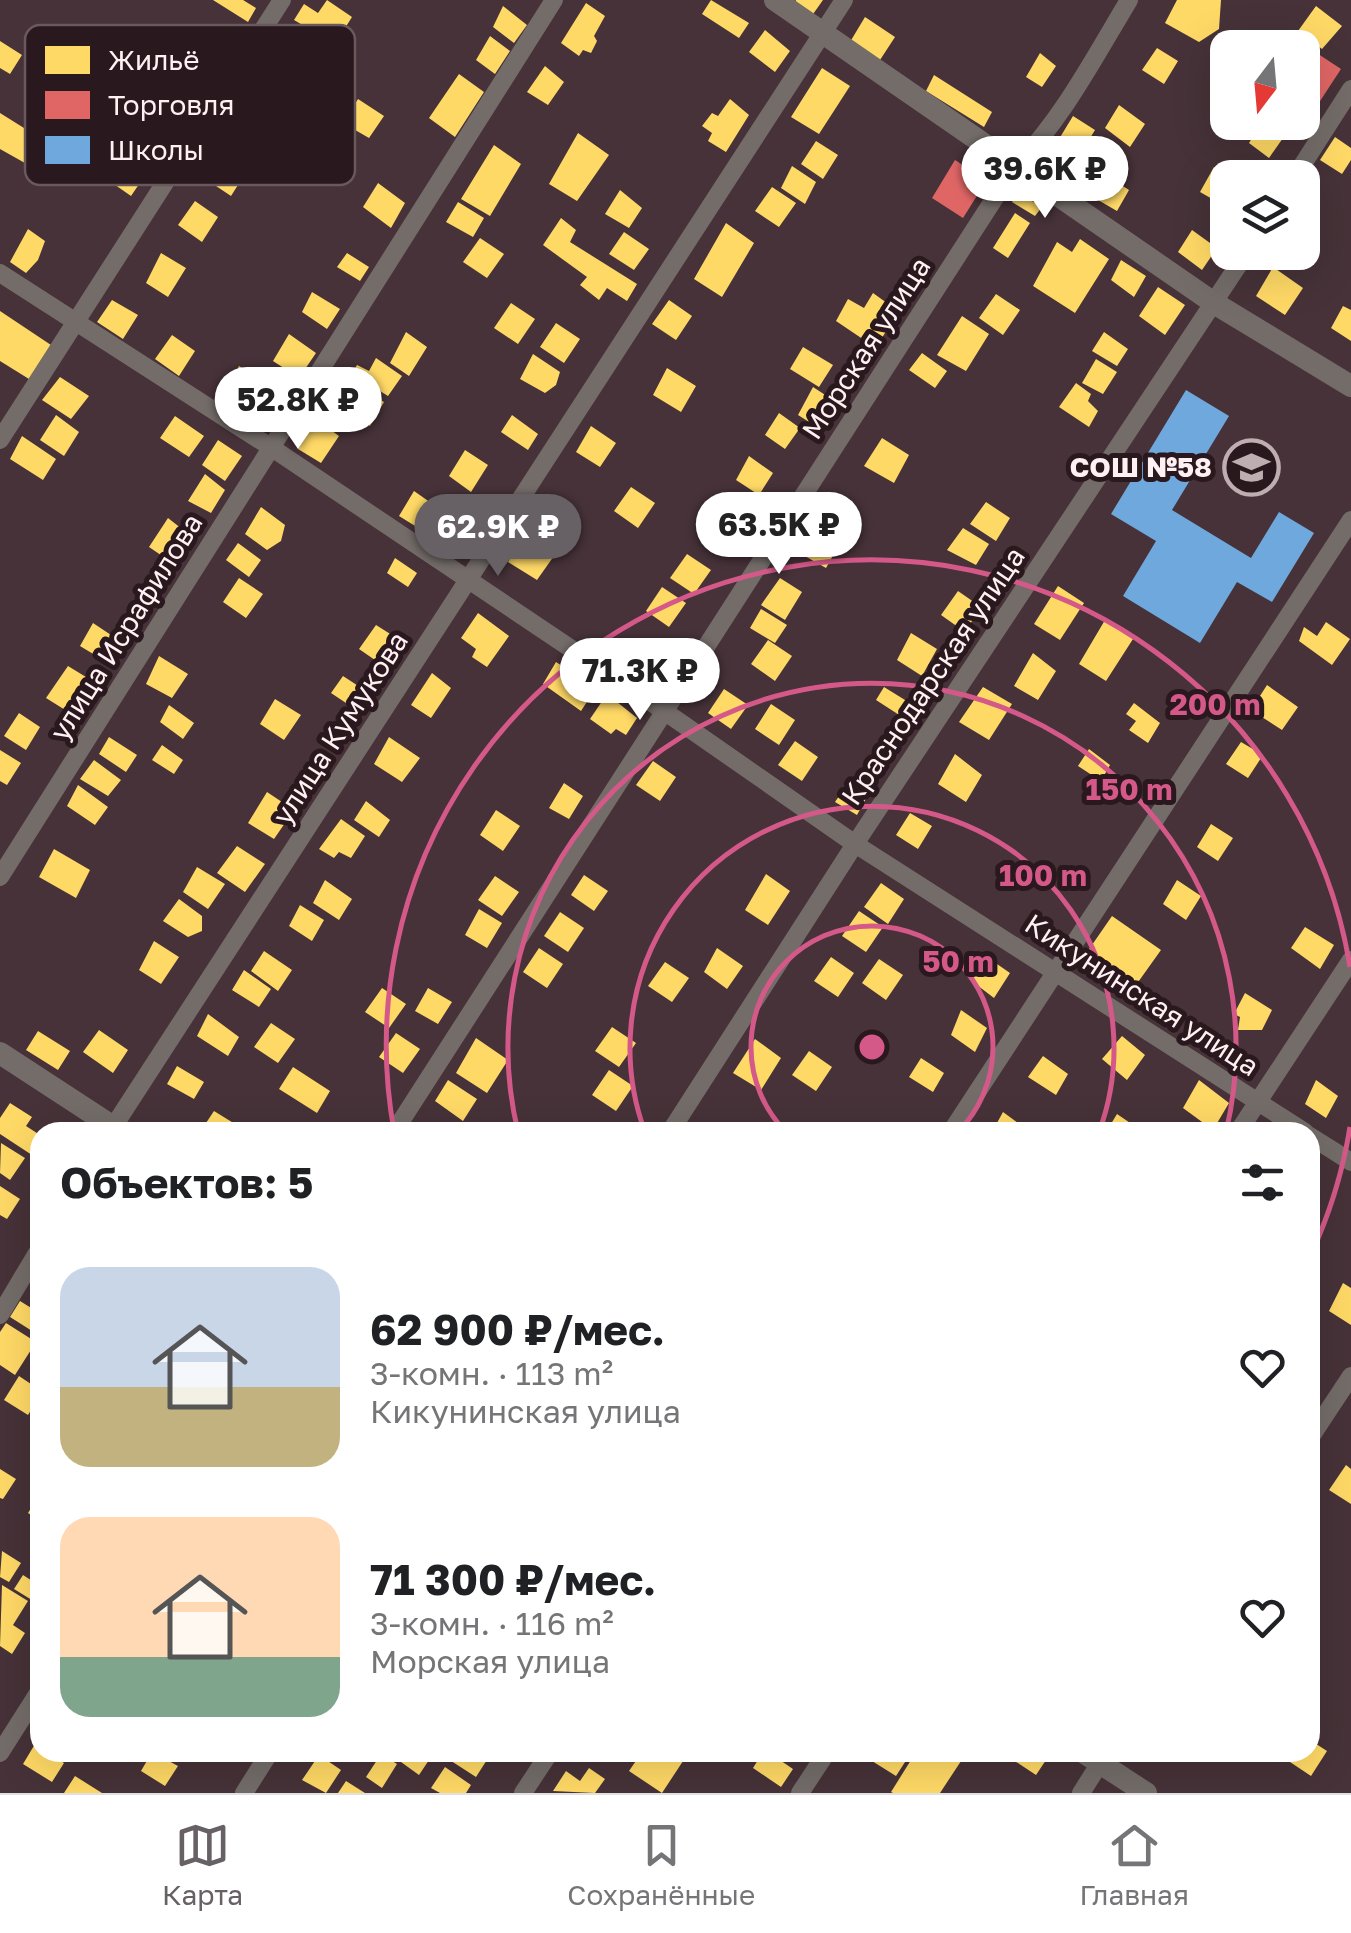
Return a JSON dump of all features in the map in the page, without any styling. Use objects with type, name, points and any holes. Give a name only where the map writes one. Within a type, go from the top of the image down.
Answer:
[{"type":"street","points":[[266,25],[282,0]]},
{"type":"street","name":"улица Исрафилова","points":[[0,876],[554,0]]},
{"type":"street","points":[[776,0],[1214,304],[1351,386]]},
{"type":"street","name":"улица Кумукова","points":[[121,1122],[844,0]]},
{"type":"street","name":"Морская улица","points":[[400,1122],[1014,168],[1035,148],[1129,0]]},
{"type":"street","points":[[1306,160],[1351,89]]},
{"type":"street","points":[[0,440],[164,185]]},
{"type":"street","name":"Краснодарская улица","points":[[676,1122],[855,844],[1235,270]]},
{"type":"street","name":"Кикунинская улица","points":[[0,273],[272,448],[855,844],[1289,1122]]},
{"type":"street","points":[[957,1122],[1351,520]]},
{"type":"street","points":[[1245,1122],[1351,960]]},
{"type":"street","points":[[0,1053],[102,1122]]},
{"type":"street","name":"Кикунинская улица","points":[[1320,1142],[1351,1162]]},
{"type":"street","points":[[0,1315],[30,1265]]},
{"type":"street","points":[[1320,1423],[1351,1376]]},
{"type":"street","points":[[0,1752],[30,1706]]},
{"type":"street","points":[[244,1793],[264,1762]]},
{"type":"street","points":[[523,1793],[543,1762]]},
{"type":"street","points":[[800,1793],[820,1762]]},
{"type":"street","points":[[1081,1793],[1094,1762]]},
{"type":"street","points":[[1105,1762],[1146,1793]]},
{"type":"building: Жильё","points":[[213,0],[243,0],[256,8],[248,22]]},
{"type":"building: Жильё","points":[[327,0],[352,17],[347,25],[303,25],[294,20],[304,4],[318,13]]},
{"type":"building: Жильё","points":[[711,0],[749,23],[739,38],[702,14]]},
{"type":"building: Жильё","points":[[796,0],[823,0],[811,17],[794,4]]},
{"type":"building: Жильё","points":[[1177,0],[1221,0],[1219,29],[1210,30],[1210,35],[1199,42],[1165,23]]},
{"type":"building: Жильё","points":[[586,3],[605,16],[594,36],[597,41],[591,53],[583,50],[579,56],[561,43]]},
{"type":"building: Жильё","points":[[503,6],[527,25],[514,43],[493,27]]},
{"type":"building: Жильё","points":[[1316,6],[1342,26],[1322,49],[1320,30],[1299,30]]},
{"type":"building: Жильё","points":[[865,17],[895,37],[880,60],[850,42]]},
{"type":"building: Жильё","points":[[765,30],[790,51],[775,72],[749,52]]},
{"type":"building: Жильё","points":[[490,36],[510,51],[495,74],[476,60]]},
{"type":"building: Жильё","points":[[0,41],[22,55],[10,74],[0,68]]},
{"type":"building: Жильё","points":[[1157,48],[1178,61],[1164,84],[1142,70]]},
{"type":"building: Жильё","points":[[1040,53],[1056,66],[1042,87],[1026,77]]},
{"type":"building: Жильё","points":[[545,66],[564,82],[548,105],[527,92]]},
{"type":"building: Жильё","points":[[822,68],[850,86],[819,134],[791,117]]},
{"type":"building: Жильё","points":[[459,74],[484,92],[455,137],[429,118]]},
{"type":"building: Жильё","points":[[934,75],[992,112],[984,127],[926,91]]},
{"type":"building: Жильё","points":[[358,99],[384,116],[369,138],[355,130]]},
{"type":"building: Жильё","points":[[730,99],[749,115],[726,152],[708,141],[712,133],[702,126],[712,113],[718,116]]},
{"type":"building: Жильё","points":[[1119,105],[1145,124],[1130,147],[1105,128]]},
{"type":"building: Жильё","points":[[0,113],[25,129],[25,163],[0,149]]},
{"type":"building: Жильё","points":[[1073,116],[1095,130],[1081,153],[1059,139]]},
{"type":"building: Жильё","points":[[578,133],[609,155],[577,201],[549,184]]},
{"type":"building: Жильё","points":[[1335,137],[1351,148],[1351,160],[1342,174],[1320,160]]},
{"type":"building: Жильё","points":[[1251,140],[1282,140],[1269,158],[1249,143]]},
{"type":"building: Жильё","points":[[816,141],[838,155],[823,179],[801,164]]},
{"type":"building: Жильё","points":[[1058,144],[1079,158],[1065,181],[1043,167]]},
{"type":"building: Жильё","points":[[494,145],[521,164],[490,216],[461,199]]},
{"type":"building: Жильё","points":[[792,166],[816,182],[805,204],[781,188]]},
{"type":"building: Жильё","points":[[1098,170],[1129,190],[1117,211],[1086,193]]},
{"type":"building: Жильё","points":[[1210,174],[1210,198],[1200,192]]},
{"type":"building: Жильё","points":[[378,183],[405,203],[391,228],[363,207]]},
{"type":"building: Жильё","points":[[115,185],[138,185],[131,196]]},
{"type":"building: Жильё","points":[[214,185],[238,185],[231,196]]},
{"type":"building: Жильё","points":[[772,187],[796,203],[779,227],[755,211]]},
{"type":"building: Жильё","points":[[620,190],[642,208],[629,228],[605,214]]},
{"type":"building: Жильё","points":[[1017,192],[1042,207],[1035,216],[1012,202]]},
{"type":"building: Жильё","points":[[195,201],[218,217],[202,242],[178,225]]},
{"type":"building: Жильё","points":[[458,202],[484,218],[473,237],[446,222]]},
{"type":"building: Жильё","points":[[1015,213],[1030,223],[1008,258],[993,248]]},
{"type":"building: Жильё","points":[[561,218],[576,230],[570,242],[637,284],[627,301],[607,288],[599,300],[580,285],[587,277],[543,245]]},
{"type":"building: Жильё","points":[[726,223],[754,243],[722,297],[694,279]]},
{"type":"building: Жильё","points":[[28,229],[45,241],[38,260],[26,273],[10,262]]},
{"type":"building: Жильё","points":[[1192,230],[1210,243],[1210,258],[1202,270],[1178,252]]},
{"type":"building: Жильё","points":[[624,232],[649,249],[634,270],[609,254]]},
{"type":"building: Жильё","points":[[480,238],[504,254],[487,278],[463,262]]},
{"type":"building: Жильё","points":[[1080,239],[1109,259],[1075,313],[1033,286],[1057,242],[1072,252]]},
{"type":"building: Жильё","points":[[161,253],[186,268],[168,297],[146,283]]},
{"type":"building: Жильё","points":[[347,253],[369,267],[360,281],[337,267]]},
{"type":"building: Жильё","points":[[1121,260],[1146,276],[1134,297],[1111,280]]},
{"type":"building: Жильё","points":[[1271,270],[1303,288],[1285,315],[1256,296]]},
{"type":"building: Жильё","points":[[1158,287],[1185,305],[1165,335],[1139,316]]},
{"type":"building: Жильё","points":[[312,292],[340,309],[327,329],[302,312]]},
{"type":"building: Жильё","points":[[873,293],[898,311],[876,348],[836,321],[848,299],[864,308]]},
{"type":"building: Жильё","points":[[996,294],[1020,310],[1003,335],[979,318]]},
{"type":"building: Жильё","points":[[112,300],[138,315],[123,339],[97,322]]},
{"type":"building: Жильё","points":[[669,300],[692,316],[676,340],[652,324]]},
{"type":"building: Жильё","points":[[511,303],[535,319],[518,344],[494,328]]},
{"type":"building: Жильё","points":[[1343,306],[1351,310],[1351,341],[1331,328]]},
{"type":"building: Жильё","points":[[0,311],[51,345],[29,379],[0,361]]},
{"type":"building: Жильё","points":[[962,316],[989,334],[966,371],[937,355]]},
{"type":"building: Жильё","points":[[556,323],[580,339],[564,363],[540,347]]},
{"type":"building: Жильё","points":[[406,332],[427,347],[409,376],[390,363]]},
{"type":"building: Жильё","points":[[1104,332],[1128,349],[1117,366],[1092,351]]},
{"type":"building: Жильё","points":[[289,334],[316,353],[299,378],[273,361]]},
{"type":"building: Жильё","points":[[172,335],[195,351],[179,376],[155,359]]},
{"type":"building: Жильё","points":[[803,347],[833,365],[819,387],[790,369]]},
{"type":"building: Жильё","points":[[922,353],[947,371],[935,388],[909,370]]},
{"type":"building: Жильё","points":[[533,354],[560,372],[556,385],[545,393],[520,379]]},
{"type":"building: Жильё","points":[[376,358],[402,376],[388,396],[352,374],[357,365],[369,371]]},
{"type":"building: Жильё","points":[[1096,359],[1117,372],[1103,394],[1082,383]]},
{"type":"building: Жильё","points":[[239,366],[266,384],[251,409],[225,393]]},
{"type":"building: Жильё","points":[[667,368],[696,386],[681,412],[653,395]]},
{"type":"building: Жильё","points":[[60,377],[89,396],[71,419],[42,400]]},
{"type":"building: Жильё","points":[[1076,383],[1091,394],[1088,401],[1098,411],[1089,427],[1059,407]]},
{"type":"building: Жильё","points":[[358,386],[384,402],[370,426],[346,409]]},
{"type":"building: Жильё","points":[[813,387],[839,404],[822,430],[798,415]]},
{"type":"building: Жильё","points":[[779,413],[800,428],[785,449],[765,435]]},
{"type":"building: Жильё","points":[[56,415],[79,432],[64,456],[40,440]]},
{"type":"building: Жильё","points":[[512,415],[538,434],[528,450],[501,432]]},
{"type":"building: Жильё","points":[[175,416],[204,436],[189,457],[160,438]]},
{"type":"building: Жильё","points":[[317,420],[339,436],[321,463],[298,449]]},
{"type":"building: Жильё","points":[[591,426],[616,443],[600,467],[576,452]]},
{"type":"building: Жильё","points":[[22,436],[56,459],[43,480],[10,459]]},
{"type":"building: Жильё","points":[[882,438],[909,455],[894,483],[864,466]]},
{"type":"building: Жильё","points":[[218,440],[242,456],[225,481],[202,465]]},
{"type":"building: Жильё","points":[[465,450],[488,465],[471,492],[449,476]]},
{"type":"building: Жильё","points":[[749,456],[773,473],[759,495],[736,480]]},
{"type":"building: Жильё","points":[[205,474],[225,490],[211,513],[188,501]]},
{"type":"building: Жильё","points":[[631,487],[655,503],[638,528],[614,511]]},
{"type":"building: Жильё","points":[[414,491],[434,505],[420,529],[399,516]]},
{"type":"building: Жильё","points":[[986,502],[1010,518],[996,541],[970,524]]},
{"type":"building: Жильё","points":[[261,507],[285,525],[281,541],[267,550],[245,534]]},
{"type":"building: Жильё","points":[[721,514],[746,529],[730,555],[719,548],[716,553],[704,546]]},
{"type":"building: Жильё","points":[[168,518],[196,540],[177,566],[149,547]]},
{"type":"building: Жильё","points":[[963,528],[989,544],[976,565],[947,550]]},
{"type":"building: Жильё","points":[[816,531],[839,545],[826,568],[803,555]]},
{"type":"building: Жильё","points":[[524,533],[556,553],[537,580],[508,562]]},
{"type":"building: Жильё","points":[[238,543],[261,560],[249,577],[226,560]]},
{"type":"building: Жильё","points":[[687,554],[711,570],[694,594],[670,578]]},
{"type":"building: Жильё","points":[[395,558],[417,573],[408,587],[387,573]]},
{"type":"building: Жильё","points":[[239,578],[263,594],[246,618],[223,602]]},
{"type":"building: Жильё","points":[[780,578],[802,592],[785,620],[761,605]]},
{"type":"building: Жильё","points":[[1058,586],[1084,603],[1060,640],[1034,624]]},
{"type":"building: Жильё","points":[[662,587],[686,603],[669,627],[646,611]]},
{"type":"building: Жильё","points":[[958,591],[981,607],[965,632],[941,615]]},
{"type":"building: Жильё","points":[[761,609],[787,625],[775,643],[750,628]]},
{"type":"building: Жильё","points":[[478,613],[509,636],[487,667],[472,657],[476,649],[461,638]]},
{"type":"building: Жильё","points":[[1105,620],[1133,639],[1106,681],[1079,664]]},
{"type":"building: Жильё","points":[[1326,622],[1350,639],[1332,665],[1299,641],[1304,627],[1317,636]]},
{"type":"building: Жильё","points":[[93,623],[126,645],[113,666],[80,646]]},
{"type":"building: Жильё","points":[[376,625],[403,642],[388,669],[359,649]]},
{"type":"building: Жильё","points":[[911,633],[937,649],[922,676],[897,660]]},
{"type":"building: Жильё","points":[[768,640],[792,656],[775,681],[751,664]]},
{"type":"building: Жильё","points":[[1033,653],[1056,671],[1038,700],[1014,686]]},
{"type":"building: Жильё","points":[[159,656],[188,674],[172,698],[146,684]]},
{"type":"building: Жильё","points":[[556,662],[596,688],[581,711],[543,684]]},
{"type":"building: Жильё","points":[[68,666],[99,685],[78,718],[46,698]]},
{"type":"building: Жильё","points":[[432,673],[451,688],[431,718],[411,705]]},
{"type":"building: Жильё","points":[[343,676],[369,693],[358,711],[331,693]]},
{"type":"building: Жильё","points":[[1267,685],[1298,707],[1282,730],[1251,710]]},
{"type":"building: Жильё","points":[[884,687],[918,708],[910,722],[876,700]]},
{"type":"building: Жильё","points":[[983,687],[1012,704],[989,740],[959,722]]},
{"type":"building: Жильё","points":[[724,689],[748,705],[731,729],[708,713]]},
{"type":"building: Жильё","points":[[607,694],[637,718],[626,735],[616,729],[611,734],[590,719]]},
{"type":"building: Жильё","points":[[275,699],[301,715],[284,740],[260,724]]},
{"type":"building: Жильё","points":[[1134,703],[1160,723],[1148,743],[1129,730],[1136,721],[1126,714]]},
{"type":"building: Жильё","points":[[771,704],[795,720],[779,745],[755,729]]},
{"type":"building: Жильё","points":[[169,705],[194,723],[183,739],[160,722]]},
{"type":"building: Жильё","points":[[19,713],[40,727],[26,750],[4,736]]},
{"type":"building: Жильё","points":[[109,737],[137,755],[126,772],[99,754]]},
{"type":"building: Жильё","points":[[389,737],[420,758],[402,782],[374,764]]},
{"type":"building: Жильё","points":[[795,741],[818,757],[802,781],[778,765]]},
{"type":"building: Жильё","points":[[1241,742],[1263,755],[1248,778],[1226,764]]},
{"type":"building: Жильё","points":[[162,745],[183,760],[174,774],[152,760]]},
{"type":"building: Жильё","points":[[1089,749],[1110,765],[1101,781],[1078,766]]},
{"type":"building: Жильё","points":[[0,750],[21,763],[7,785],[0,781]]},
{"type":"building: Жильё","points":[[955,754],[982,775],[966,802],[938,784]]},
{"type":"building: Жильё","points":[[94,760],[121,780],[108,796],[80,779]]},
{"type":"building: Жильё","points":[[653,761],[676,777],[660,801],[636,785]]},
{"type":"building: Жильё","points":[[850,780],[869,793],[857,815],[835,802]]},
{"type":"building: Жильё","points":[[564,783],[583,796],[569,819],[549,808]]},
{"type":"building: Жильё","points":[[78,785],[108,807],[95,825],[67,806]]},
{"type":"building: Жильё","points":[[267,792],[294,810],[274,839],[248,823]]},
{"type":"building: Жильё","points":[[366,801],[390,820],[379,837],[354,820]]},
{"type":"building: Жильё","points":[[496,810],[520,826],[503,851],[480,835]]},
{"type":"building: Жильё","points":[[910,813],[932,826],[918,849],[896,835]]},
{"type":"building: Жильё","points":[[341,819],[365,836],[351,858],[339,852],[334,858],[319,849]]},
{"type":"building: Жильё","points":[[1211,824],[1233,838],[1218,861],[1197,847]]},
{"type":"building: Жильё","points":[[237,846],[265,864],[245,892],[217,873]]},
{"type":"building: Жильё","points":[[54,849],[90,870],[76,898],[39,877]]},
{"type":"building: Жильё","points":[[197,867],[225,884],[208,909],[183,892]]},
{"type":"building: Жильё","points":[[766,874],[790,891],[768,925],[745,910]]},
{"type":"building: Жильё","points":[[584,875],[608,891],[594,911],[571,895]]},
{"type":"building: Жильё","points":[[495,876],[519,892],[502,916],[478,900]]},
{"type":"building: Жильё","points":[[325,880],[352,899],[339,920],[313,903]]},
{"type":"building: Жильё","points":[[1177,880],[1201,896],[1186,920],[1163,904]]},
{"type":"building: Жильё","points":[[881,883],[904,899],[888,924],[864,907]]},
{"type":"building: Жильё","points":[[179,899],[202,916],[202,931],[188,937],[163,921]]},
{"type":"building: Жильё","points":[[300,905],[324,920],[312,941],[289,926]]},
{"type":"building: Жильё","points":[[479,909],[502,923],[487,948],[465,935]]},
{"type":"building: Жильё","points":[[859,911],[883,927],[866,952],[842,936]]},
{"type":"building: Жильё","points":[[560,912],[584,928],[568,952],[544,936]]},
{"type":"building: Жильё","points":[[1112,916],[1161,950],[1131,992],[1083,958]]},
{"type":"building: Жильё","points":[[1305,927],[1334,945],[1320,969],[1291,948]]},
{"type":"building: Жильё","points":[[154,941],[179,957],[161,984],[139,970]]},
{"type":"building: Жильё","points":[[539,948],[563,964],[547,988],[523,972]]},
{"type":"building: Жильё","points":[[717,948],[743,966],[727,989],[704,972]]},
{"type":"building: Жильё","points":[[264,951],[292,970],[278,991],[251,971]]},
{"type":"building: Жильё","points":[[984,955],[1010,973],[994,998],[969,979]]},
{"type":"building: Жильё","points":[[831,957],[854,973],[838,997],[814,981]]},
{"type":"building: Жильё","points":[[879,959],[903,975],[886,1000],[862,983]]},
{"type":"building: Жильё","points":[[665,962],[689,978],[672,1002],[648,986]]},
{"type":"building: Жильё","points":[[244,970],[271,989],[259,1007],[232,990]]},
{"type":"building: Жильё","points":[[382,988],[406,1004],[389,1028],[365,1012]]},
{"type":"building: Жильё","points":[[428,988],[452,1002],[438,1024],[415,1011]]},
{"type":"building: Жильё","points":[[1245,993],[1272,1010],[1262,1030],[1238,1030],[1240,1017],[1234,1014]]},
{"type":"building: Жильё","points":[[961,1010],[987,1028],[975,1052],[951,1035]]},
{"type":"building: Жильё","points":[[208,1014],[239,1037],[228,1056],[197,1036]]},
{"type":"building: Жильё","points":[[271,1023],[295,1039],[278,1063],[254,1047]]},
{"type":"building: Жильё","points":[[612,1027],[636,1043],[619,1067],[595,1051]]},
{"type":"building: Жильё","points":[[99,1030],[128,1050],[113,1073],[83,1052]]},
{"type":"building: Жильё","points":[[38,1031],[70,1051],[58,1070],[26,1050]]},
{"type":"building: Жильё","points":[[396,1033],[420,1049],[403,1073],[379,1057]]},
{"type":"building: Жильё","points":[[1122,1036],[1145,1055],[1127,1080],[1102,1059]]},
{"type":"building: Жильё","points":[[476,1038],[508,1060],[487,1093],[456,1073]]},
{"type":"building: Жильё","points":[[755,1039],[781,1058],[761,1090],[733,1073]]},
{"type":"building: Жильё","points":[[809,1051],[832,1067],[816,1091],[792,1075]]},
{"type":"building: Жильё","points":[[1043,1056],[1068,1074],[1056,1095],[1028,1077]]},
{"type":"building: Жильё","points":[[921,1058],[944,1073],[933,1092],[909,1077]]},
{"type":"building: Жильё","points":[[177,1066],[204,1082],[194,1099],[167,1084]]},
{"type":"building: Жильё","points":[[293,1067],[330,1091],[317,1113],[279,1089]]},
{"type":"building: Жильё","points":[[609,1070],[633,1086],[616,1111],[592,1095]]},
{"type":"building: Жильё","points":[[448,1080],[477,1099],[463,1121],[435,1101]]},
{"type":"building: Жильё","points":[[1199,1080],[1229,1103],[1218,1122],[1202,1122],[1183,1108]]},
{"type":"building: Жильё","points":[[1316,1080],[1338,1096],[1326,1118],[1305,1104]]},
{"type":"building: Жильё","points":[[10,1103],[32,1117],[26,1126],[30,1129],[30,1154],[0,1134],[0,1118]]},
{"type":"building: Жильё","points":[[214,1111],[232,1122],[207,1122]]},
{"type":"building: Жильё","points":[[1003,1112],[1017,1122],[998,1122]]},
{"type":"building: Жильё","points":[[1117,1114],[1129,1122],[1112,1122]]},
{"type":"building: Жильё","points":[[1,1143],[25,1158],[10,1180],[0,1173]]},
{"type":"building: Жильё","points":[[0,1186],[20,1199],[7,1219],[0,1215]]},
{"type":"building: Жильё","points":[[1343,1283],[1351,1288],[1351,1325],[1329,1311]]},
{"type":"building: Жильё","points":[[20,1301],[30,1307],[30,1330],[10,1317]]},
{"type":"building: Жильё","points":[[6,1323],[30,1338],[30,1351],[15,1375],[0,1365],[0,1332]]},
{"type":"building: Жильё","points":[[19,1376],[30,1383],[28,1415],[4,1400]]},
{"type":"building: Жильё","points":[[1346,1465],[1351,1469],[1351,1504],[1329,1490]]},
{"type":"building: Жильё","points":[[0,1469],[16,1479],[3,1499],[0,1498]]},
{"type":"building: Жильё","points":[[2,1551],[21,1563],[9,1582],[0,1577]]},
{"type":"building: Жильё","points":[[23,1575],[30,1580],[30,1599],[14,1589]]},
{"type":"building: Жильё","points":[[2,1585],[28,1601],[13,1625],[25,1633],[12,1654],[0,1646]]},
{"type":"building: Жильё","points":[[30,1752],[30,1762],[64,1763],[52,1782],[23,1764]]},
{"type":"building: Жильё","points":[[146,1762],[171,1762],[178,1766],[165,1786],[141,1771]]},
{"type":"building: Жильё","points":[[314,1762],[329,1762],[341,1770],[326,1793],[302,1780]]},
{"type":"building: Жильё","points":[[376,1762],[397,1764],[382,1788],[366,1777]]},
{"type":"building: Жильё","points":[[401,1762],[428,1762],[419,1775]]},
{"type":"building: Жильё","points":[[453,1762],[486,1762],[476,1777]]},
{"type":"building: Жильё","points":[[635,1762],[682,1762],[662,1793],[629,1771]]},
{"type":"building: Жильё","points":[[757,1762],[783,1762],[793,1769],[781,1787],[753,1768]]},
{"type":"building: Жильё","points":[[874,1762],[905,1762],[896,1776]]},
{"type":"building: Жильё","points":[[910,1762],[960,1762],[940,1793],[891,1792]]},
{"type":"building: Жильё","points":[[1016,1762],[1045,1762],[1036,1775]]},
{"type":"building: Жильё","points":[[1290,1762],[1320,1762],[1311,1776]]},
{"type":"building: Жильё","points":[[445,1767],[471,1785],[466,1793],[440,1793],[431,1788]]},
{"type":"building: Жильё","points":[[589,1768],[605,1779],[595,1793],[553,1791],[566,1771],[580,1781]]},
{"type":"building: Жильё","points":[[75,1776],[102,1793],[64,1793]]},
{"type":"building: Жильё","points":[[346,1781],[365,1793],[338,1793]]},
{"type":"building: Торговля","points":[[1320,55],[1341,69],[1320,101]]},
{"type":"building: Торговля","points":[[955,160],[985,183],[963,218],[932,198]]},
{"type":"building: Школы","points":[[1186,390],[1229,416],[1172,510],[1251,558],[1279,512],[1314,533],[1272,602],[1237,582],[1200,643],[1123,596],[1156,541],[1111,514]]},
{"type":"place","name":"СОШ №58","points":[[1251,467]]}]
